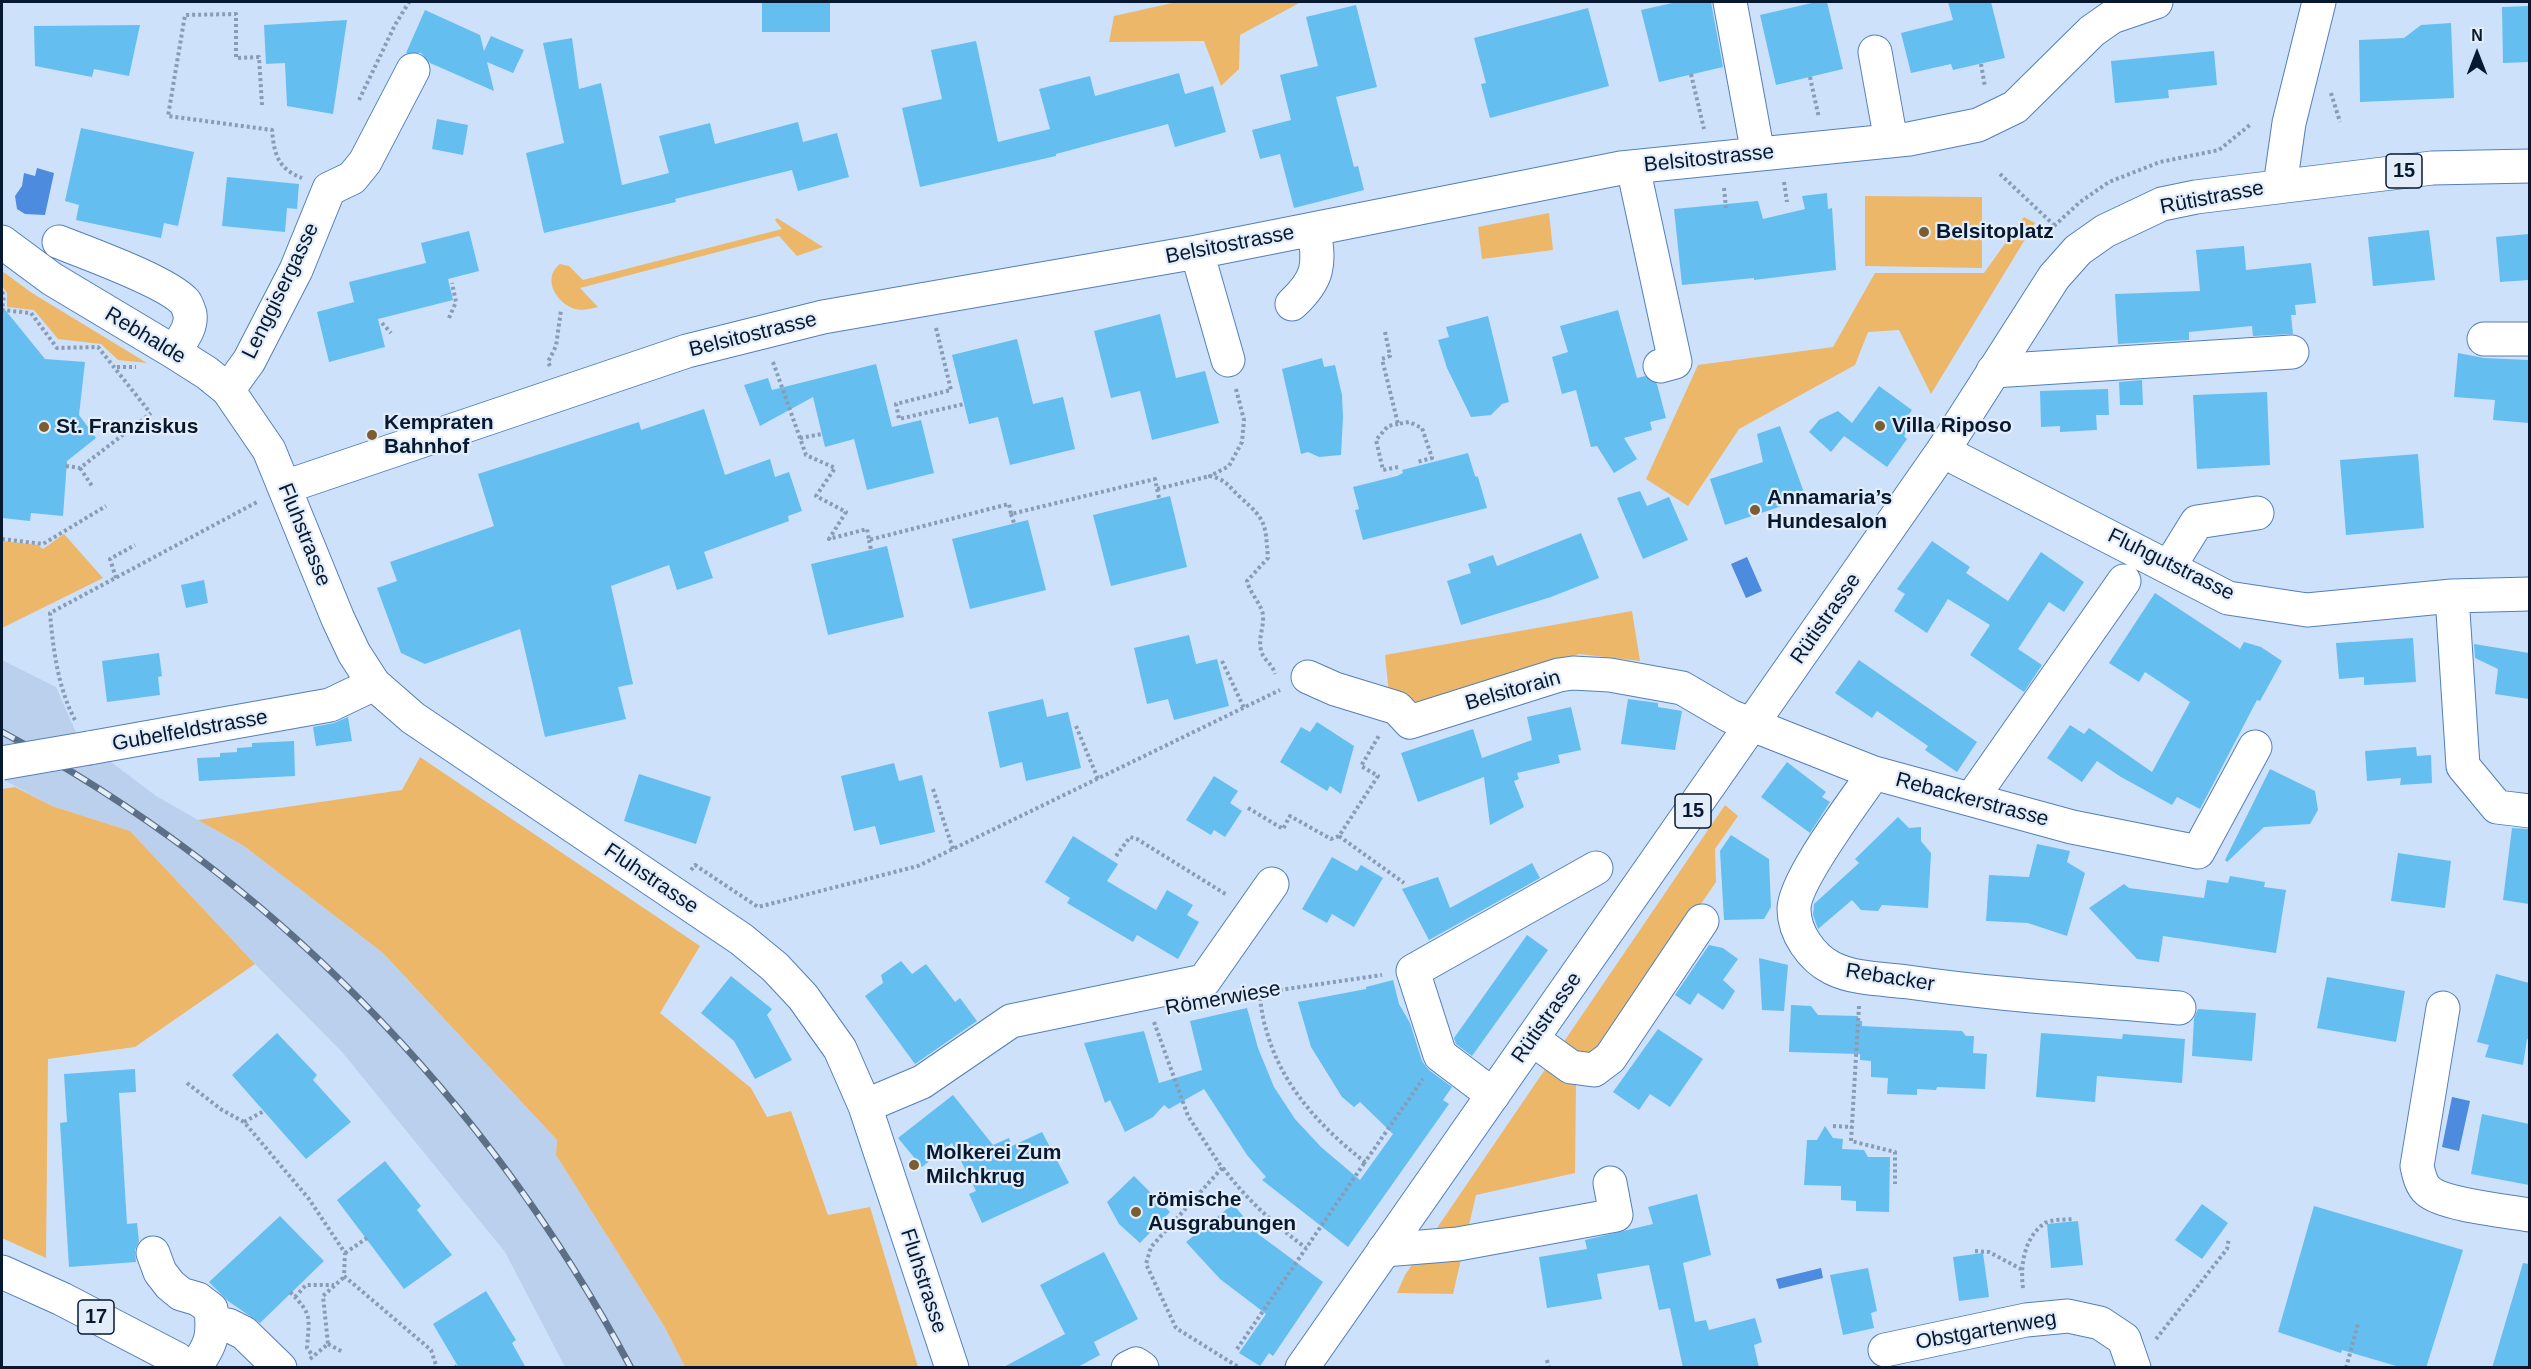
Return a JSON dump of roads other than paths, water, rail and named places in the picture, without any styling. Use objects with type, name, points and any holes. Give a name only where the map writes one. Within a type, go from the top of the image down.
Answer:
[{"type":"street","points":[[1730,2],[1758,154]]},
{"type":"street","name":"Belsitostrasse","points":[[272,494],[547,384],[823,317],[1197,252],[1644,166],[1891,141],[1978,125],[2015,107],[2092,31],[2112,17],[2156,2]]},
{"type":"street","points":[[2280,186],[2289,123],[2319,2]]},
{"type":"street","points":[[1875,52],[1891,141]]},
{"type":"street","name":"Lenggisergasse","points":[[228,390],[249,361],[285,290],[329,189],[352,178],[365,162],[413,70]]},
{"type":"street","points":[[1644,166],[1672,258],[1679,257]]},
{"type":"street","points":[[1644,166],[1675,362],[1660,366]]},
{"type":"street","name":"Rütistrasse","points":[[1302,1368],[1944,449],[2054,277],[2078,250],[2105,231],[2162,204],[2280,186],[2432,168],[2529,166]]},
{"type":"street","points":[[1292,304],[1308,289],[1317,273],[1314,229]]},
{"type":"street","name":"Rebhalde","points":[[2,242],[52,279],[207,373],[228,390],[269,450]]},
{"type":"street","points":[[59,242],[147,279],[171,291],[186,303],[190,314],[190,327],[174,352]]},
{"type":"street","points":[[1197,252],[1228,360]]},
{"type":"street","points":[[2484,339],[2529,339]]},
{"type":"street","points":[[1993,371],[2292,352]]},
{"type":"street","name":"Fluhgutstrasse","points":[[1944,449],[1958,459],[2228,598],[2307,610],[2452,596],[2529,594]]},
{"type":"street","name":"Fluhstrasse","points":[[269,450],[272,494],[354,653],[374,684],[413,718],[741,939],[775,967],[803,997],[840,1049],[865,1106],[952,1368]]},
{"type":"street","points":[[2169,567],[2197,522],[2256,513]]},
{"type":"street","points":[[1972,798],[2124,582]]},
{"type":"street","points":[[2452,596],[2463,766],[2497,807],[2529,811]]},
{"type":"street","name":"Belsitorain","points":[[1292,677],[1335,689],[1403,715],[1543,679],[1573,674],[1610,675],[1682,688],[1730,716],[1752,725]]},
{"type":"street","name":"Gubelfeldstrasse","points":[[2,763],[330,705],[374,684]]},
{"type":"street","name":"Rebackerstrasse","points":[[1752,725],[1874,773],[2072,827],[2198,852],[2255,747]]},
{"type":"street","name":"Rebacker","points":[[1874,773],[1810,868],[1798,891],[1794,910],[1800,935],[1813,954],[1832,969],[1959,989],[2180,1008]]},
{"type":"street","points":[[1493,1095],[1440,1055],[1413,971],[1596,868]]},
{"type":"street","points":[[865,1106],[922,1082],[1011,1021],[1204,981],[1272,884]]},
{"type":"street","points":[[1532,1039],[1571,1067],[1594,1070],[1610,1058],[1702,921]]},
{"type":"street","points":[[2443,1008],[2417,1166],[2419,1177],[2426,1190],[2440,1199],[2529,1215]]},
{"type":"street","points":[[1384,1250],[1468,1242],[1616,1215],[1610,1183]]},
{"type":"street","points":[[153,1253],[160,1272],[181,1294],[198,1299],[214,1310],[228,1325],[293,1365]]},
{"type":"street","name":"17","points":[[2,1272],[62,1299],[177,1359],[188,1368]]},
{"type":"street","points":[[195,1368],[209,1346],[214,1310]]},
{"type":"street","name":"Obstgartenweg","points":[[1885,1350],[2026,1320],[2068,1316],[2100,1323],[2124,1339],[2134,1367]]},
{"type":"street","points":[[1128,1368],[1136,1364],[1142,1368]]},
{"type":"water","points":[[37,168],[54,173],[45,215],[25,214],[17,209],[15,196],[22,186],[24,173],[35,176]]},
{"type":"water","points":[[1747,557],[1762,591],[1746,598],[1731,564]]},
{"type":"water","points":[[2452,1097],[2470,1101],[2459,1151],[2442,1147]]},
{"type":"water","points":[[1821,1268],[1823,1278],[1779,1289],[1776,1279]]},
{"type":"railway","points":[[2,732],[100,790],[193,854],[281,926],[363,1003],[440,1087],[510,1175],[574,1269],[631,1368]]},
{"type":"place","name":"Belsitoplatz","points":[[1924,232]]},
{"type":"place","name":"Villa Riposo","points":[[1880,426]]},
{"type":"place","name":"St. Franziskus","points":[[44,427]]},
{"type":"place","name":"Kempraten Bahnhof","points":[[372,435]]},
{"type":"place","name":"Annamaria’s Hundesalon","points":[[1755,510]]},
{"type":"place","name":"Molkerei Zum Milchkrug","points":[[914,1165]]},
{"type":"place","name":"römische Ausgrabungen","points":[[1136,1212]]}]
